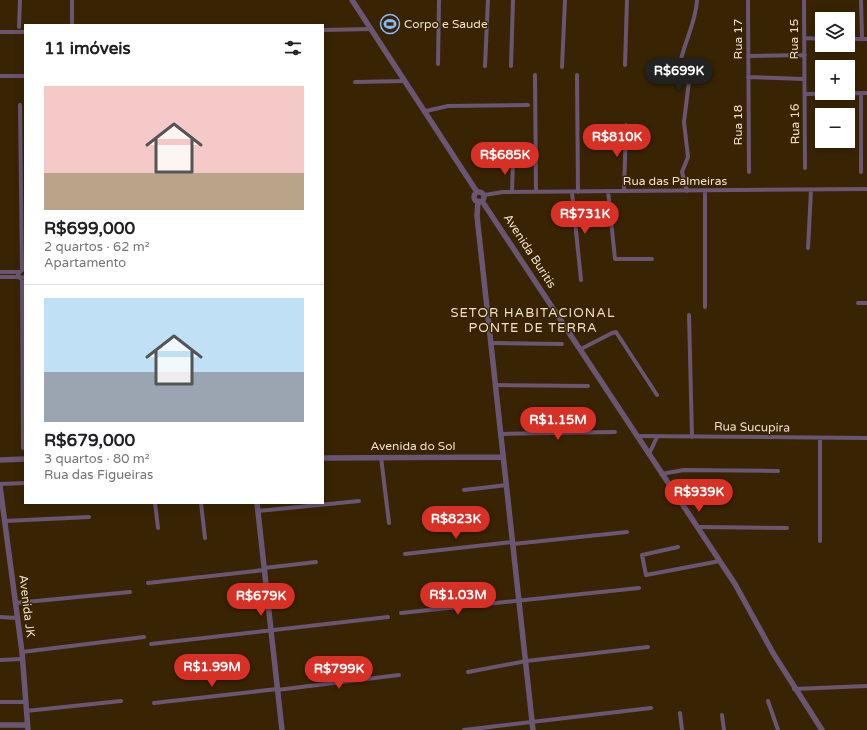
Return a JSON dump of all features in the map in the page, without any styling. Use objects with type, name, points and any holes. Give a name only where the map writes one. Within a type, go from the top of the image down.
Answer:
[{"type":"street","points":[[19,27],[20,0]]},
{"type":"street","points":[[72,0],[72,24]]},
{"type":"street","points":[[352,0],[426,111],[481,199],[477,216],[533,730]]},
{"type":"street","points":[[438,64],[439,0]]},
{"type":"street","points":[[485,66],[488,0]]},
{"type":"street","points":[[511,66],[513,0]]},
{"type":"street","points":[[562,67],[565,0]]},
{"type":"street","points":[[625,65],[626,0]]},
{"type":"street","points":[[687,191],[682,172],[688,157],[684,122],[689,81],[680,64],[689,32],[695,20],[698,0]]},
{"type":"street","name":"Rua 17","points":[[748,0],[748,77]]},
{"type":"street","name":"Rua 15","points":[[804,0],[804,78]]},
{"type":"street","points":[[861,0],[862,39]]},
{"type":"street","points":[[324,30],[371,29]]},
{"type":"street","points":[[0,32],[24,32]]},
{"type":"street","points":[[805,38],[815,38]]},
{"type":"street","points":[[855,39],[867,39]]},
{"type":"street","points":[[748,56],[804,55]]},
{"type":"street","points":[[535,75],[536,192]]},
{"type":"street","points":[[577,75],[578,192]]},
{"type":"street","points":[[0,76],[24,76]]},
{"type":"street","points":[[748,77],[804,78]]},
{"type":"street","name":"Rua 18","points":[[748,77],[749,172]]},
{"type":"street","name":"Rua 16","points":[[804,78],[806,168]]},
{"type":"street","points":[[355,82],[405,81]]},
{"type":"street","points":[[861,93],[861,172]]},
{"type":"street","points":[[805,94],[867,93]]},
{"type":"street","points":[[20,105],[23,272],[23,448]]},
{"type":"street","points":[[426,111],[448,106],[528,105]]},
{"type":"street","points":[[624,191],[626,124]]},
{"type":"street","points":[[500,158],[513,160],[512,192]]},
{"type":"street","name":"Rua das Palmeiras","points":[[481,199],[512,192],[867,189]]},
{"type":"street","points":[[808,248],[811,190]]},
{"type":"street","points":[[608,191],[615,259],[652,259]]},
{"type":"street","points":[[705,191],[705,307]]},
{"type":"street","points":[[477,192],[474,197],[481,199]]},
{"type":"street","points":[[572,192],[581,280]]},
{"type":"street","name":"Avenida Buritis","points":[[481,199],[581,349],[661,474],[720,561],[745,600],[773,653],[794,688],[822,730]]},
{"type":"street","points":[[0,272],[23,272]]},
{"type":"street","points":[[7,272],[8,277]]},
{"type":"street","points":[[0,277],[23,278]]},
{"type":"street","points":[[858,303],[867,303]]},
{"type":"street","points":[[689,315],[692,437]]},
{"type":"street","points":[[581,349],[616,332],[657,395]]},
{"type":"street","points":[[491,343],[562,344]]},
{"type":"street","points":[[495,385],[588,386]]},
{"type":"street","points":[[500,434],[615,432]]},
{"type":"street","name":"Rua Sucupira","points":[[637,436],[867,438]]},
{"type":"street","points":[[649,454],[657,437]]},
{"type":"street","points":[[820,438],[820,541]]},
{"type":"street","points":[[380,457],[389,523]]},
{"type":"street","name":"Avenida do Sol","points":[[324,458],[503,457]]},
{"type":"street","points":[[0,460],[24,459]]},
{"type":"street","points":[[661,474],[684,470],[778,471]]},
{"type":"street","points":[[0,485],[24,484]]},
{"type":"street","name":"Avenida JK","points":[[0,485],[22,652],[28,727]]},
{"type":"street","points":[[464,490],[507,485]]},
{"type":"street","points":[[258,512],[359,501]]},
{"type":"street","points":[[155,504],[158,528]]},
{"type":"street","points":[[201,504],[205,538]]},
{"type":"street","points":[[257,504],[282,730]]},
{"type":"street","points":[[5,521],[89,517]]},
{"type":"street","points":[[697,527],[787,528]]},
{"type":"street","points":[[405,554],[627,532]]},
{"type":"street","points":[[678,548],[642,555],[646,575],[720,561]]},
{"type":"street","points":[[148,583],[316,562]]},
{"type":"street","points":[[401,613],[519,602],[639,588]]},
{"type":"street","points":[[15,603],[130,592]]},
{"type":"street","points":[[0,617],[17,618]]},
{"type":"street","points":[[151,644],[388,617]]},
{"type":"street","points":[[22,652],[144,637]]},
{"type":"street","points":[[468,672],[526,661],[648,647]]},
{"type":"street","points":[[0,660],[22,660]]},
{"type":"street","points":[[154,703],[399,675]]},
{"type":"street","points":[[794,688],[867,686]]},
{"type":"street","points":[[26,711],[121,701]]},
{"type":"street","points":[[768,701],[778,730]]},
{"type":"street","points":[[0,702],[26,702]]},
{"type":"street","points":[[464,730],[651,708]]},
{"type":"street","points":[[680,713],[682,730]]},
{"type":"street","points":[[722,715],[724,730]]},
{"type":"street","points":[[0,725],[28,727]]},
{"type":"place","name":"Corpo e Saude","points":[[390,24]]},
{"type":"district","name":"SETOR HABITACIONAL PONTE DE TERRA","points":[[533,320]]}]
